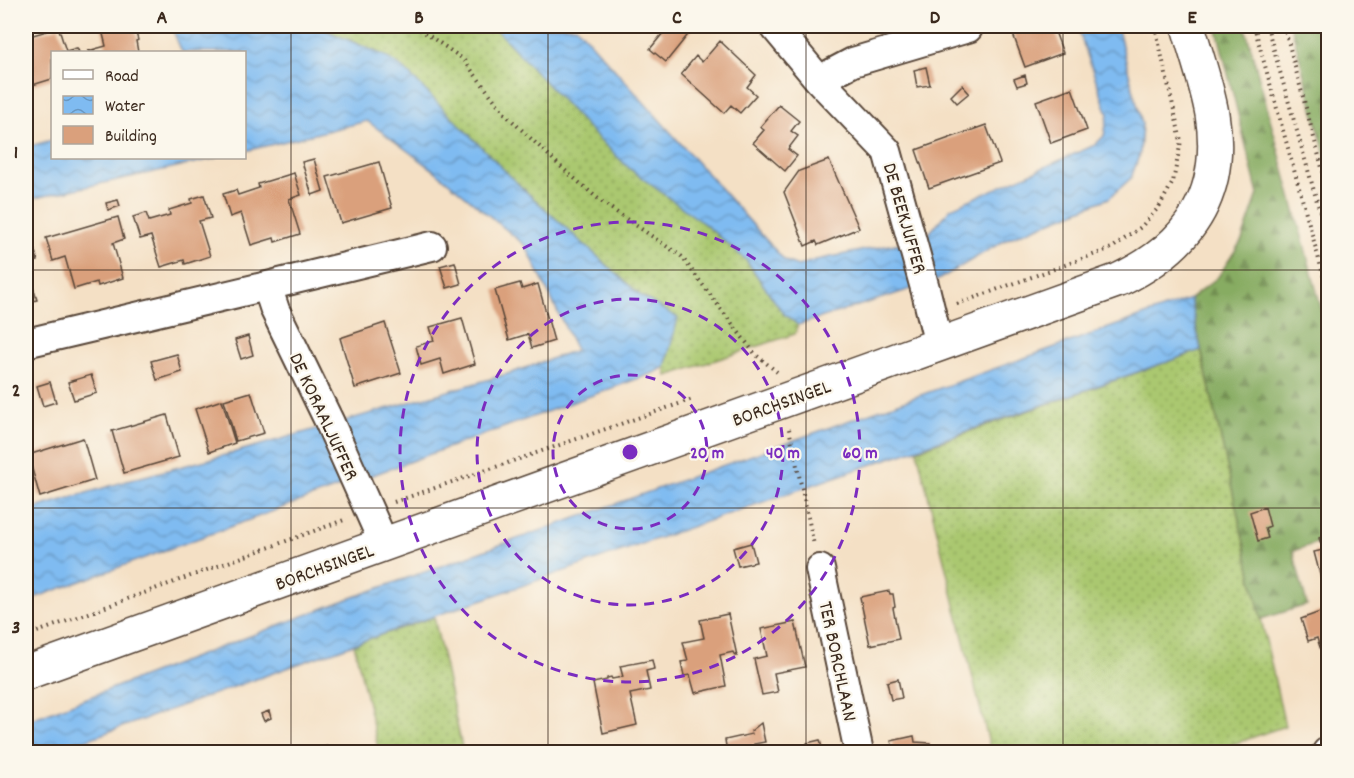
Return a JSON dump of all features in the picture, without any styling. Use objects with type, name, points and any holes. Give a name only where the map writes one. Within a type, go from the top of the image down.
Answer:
[{"type":"main road","name":"BORCHSINGEL","points":[[26,673],[1119,280],[1142,269],[1161,257],[1187,230],[1200,210],[1209,189],[1215,140],[1212,113],[1188,26]]},
{"type":"street","name":"DE BEEKJUFFER","points":[[774,26],[819,80],[887,151],[939,345]]},
{"type":"street","points":[[819,80],[853,62],[968,28]]},
{"type":"street","points":[[26,343],[432,246]]},
{"type":"street","name":"DE KORAALJUFFER","points":[[267,286],[275,310],[329,421],[384,544]]},
{"type":"street","name":"TER BORCHLAAN","points":[[820,569],[859,753]]},
{"type":"path","name":"BORCHSINGEL","points":[[416,26],[463,59],[506,115],[569,174],[603,203],[681,256],[755,354],[777,370],[766,374]]},
{"type":"path","points":[[929,303],[1112,248],[1141,227],[1159,207],[1173,182],[1181,141],[1155,26]]},
{"type":"path","points":[[1254,26],[1329,292]]},
{"type":"path","points":[[1267,26],[1329,240]]},
{"type":"path","points":[[1284,26],[1329,190]]},
{"type":"path","name":"BORCHSINGEL","points":[[26,636],[366,504],[700,397]]},
{"type":"path","points":[[790,434],[820,569]]},
{"type":"green space","points":[[316,26],[493,26],[588,128],[630,169],[707,226],[746,260],[783,313],[798,325],[795,334],[667,376],[665,367],[677,318],[641,296],[522,188],[383,55]]},
{"type":"green space","points":[[1216,26],[1245,26],[1328,333],[1328,539],[1293,551],[1307,605],[1261,619],[1190,299],[1218,277],[1242,240],[1258,194]]},
{"type":"green space","points":[[1291,26],[1328,26],[1328,165]]},
{"type":"green space","points":[[1201,350],[1285,726],[1211,752],[991,752],[917,450]]},
{"type":"green space","points":[[434,617],[463,752],[379,752],[354,644]]},
{"type":"water","points":[[171,26],[316,26],[383,55],[404,69],[522,188],[641,296],[678,318],[665,367],[26,601],[26,512],[29,510],[511,373],[576,350],[526,246],[435,171],[367,121],[246,151],[246,51],[182,51]]},
{"type":"water","points":[[493,26],[576,26],[785,261],[798,266],[816,260],[925,238],[951,208],[1095,145],[1104,136],[1108,114],[1077,26],[1117,26],[1142,124],[1140,153],[1131,178],[1109,198],[1007,239],[936,281],[798,325],[783,313],[746,260],[707,226],[630,169],[588,128]]},
{"type":"water","points":[[51,140],[51,159],[212,159],[26,200],[26,147]]},
{"type":"water","points":[[1190,299],[1201,350],[354,644],[52,752],[26,752],[26,721],[340,602]]},
{"type":"building","points":[[58,26],[66,51],[51,51],[51,79],[26,87],[26,37]]},
{"type":"building","points":[[101,26],[134,26],[138,40],[136,41],[138,51],[88,51],[106,46]]},
{"type":"building","points":[[654,26],[695,26],[666,62],[650,49],[663,33]]},
{"type":"building","points":[[1010,26],[1053,26],[1063,53],[1025,67]]},
{"type":"building","points":[[720,41],[756,75],[747,87],[756,95],[740,113],[731,105],[724,113],[681,74],[696,56],[702,62]]},
{"type":"building","points":[[926,67],[930,85],[917,87],[914,70]]},
{"type":"building","points":[[1025,75],[1027,83],[1017,86],[1014,79]]},
{"type":"building","points":[[962,85],[969,93],[957,103],[951,96]]},
{"type":"building","points":[[1072,88],[1087,130],[1051,143],[1036,101]]},
{"type":"building","points":[[779,105],[799,121],[791,131],[798,136],[788,149],[797,156],[785,171],[753,143],[764,130],[760,127]]},
{"type":"building","points":[[986,125],[1000,163],[929,188],[916,150]]},
{"type":"building","points":[[314,159],[323,191],[312,195],[302,162]]},
{"type":"building","points":[[829,160],[859,228],[818,245],[816,241],[805,246],[784,192],[799,171]]},
{"type":"building","points":[[379,162],[392,208],[341,223],[327,177]]},
{"type":"building","points":[[294,173],[301,195],[289,199],[300,234],[275,242],[274,238],[251,245],[241,213],[230,217],[223,194],[236,190],[238,195],[259,188],[258,184]]},
{"type":"building","points":[[204,195],[211,218],[199,221],[210,256],[185,264],[184,260],[161,267],[151,236],[140,239],[133,217],[146,213],[149,221],[170,215],[169,210],[192,203],[191,199]]},
{"type":"building","points":[[118,200],[120,206],[108,210],[106,203]]},
{"type":"building","points":[[118,217],[124,239],[113,243],[123,278],[98,286],[97,282],[74,289],[65,257],[53,261],[46,238]]},
{"type":"building","points":[[31,238],[38,261],[26,264],[26,240]]},
{"type":"building","points":[[455,262],[461,284],[447,288],[440,266]]},
{"type":"building","points":[[26,264],[37,300],[26,303]]},
{"type":"building","points":[[520,283],[522,289],[538,284],[554,341],[532,348],[528,334],[509,340],[495,290]]},
{"type":"building","points":[[462,318],[475,364],[444,374],[440,359],[421,365],[416,346],[434,341],[430,327]]},
{"type":"building","points":[[385,323],[401,373],[355,388],[340,338]]},
{"type":"building","points":[[248,336],[253,355],[241,359],[235,340]]},
{"type":"building","points":[[177,354],[182,372],[157,380],[151,361]]},
{"type":"building","points":[[91,375],[97,393],[74,400],[68,382]]},
{"type":"building","points":[[50,382],[56,402],[43,406],[37,386]]},
{"type":"building","points":[[251,392],[264,433],[236,441],[224,400]]},
{"type":"building","points":[[222,400],[235,443],[209,452],[195,409]]},
{"type":"building","points":[[167,415],[179,457],[124,473],[112,431]]},
{"type":"building","points":[[83,438],[95,480],[40,497],[28,455]]},
{"type":"building","points":[[1265,507],[1270,526],[1265,528],[1268,538],[1258,541],[1250,512]]},
{"type":"building","points":[[1328,535],[1328,605],[1314,552],[1323,550],[1319,538]]},
{"type":"building","points":[[751,543],[756,562],[738,566],[733,548]]},
{"type":"building","points":[[889,591],[893,594],[895,607],[893,608],[899,639],[870,645],[860,597]]},
{"type":"building","points":[[1328,609],[1328,666],[1326,666],[1317,638],[1308,641],[1301,619]]},
{"type":"building","points":[[728,614],[737,656],[733,652],[720,655],[726,686],[695,693],[690,675],[684,676],[681,662],[688,661],[683,642],[704,638],[700,620]]},
{"type":"building","points":[[795,622],[805,667],[774,673],[778,692],[762,695],[754,659],[767,656],[761,629]]},
{"type":"building","points":[[652,660],[654,669],[646,671],[650,690],[630,694],[637,725],[603,733],[593,683],[611,677],[612,679],[623,677],[620,666]]},
{"type":"building","points":[[898,679],[902,698],[891,700],[887,682]]},
{"type":"building","points":[[269,711],[271,718],[264,721],[261,714]]},
{"type":"building","points":[[761,723],[765,742],[754,744],[755,748],[727,752],[725,740],[752,734],[751,731]]},
{"type":"building","points":[[914,736],[915,742],[930,743],[929,752],[894,752],[891,741]]},
{"type":"building","points":[[820,740],[823,752],[809,752],[807,743]]},
{"type":"building","points":[[327,746],[329,752],[303,752],[303,751]]}]
